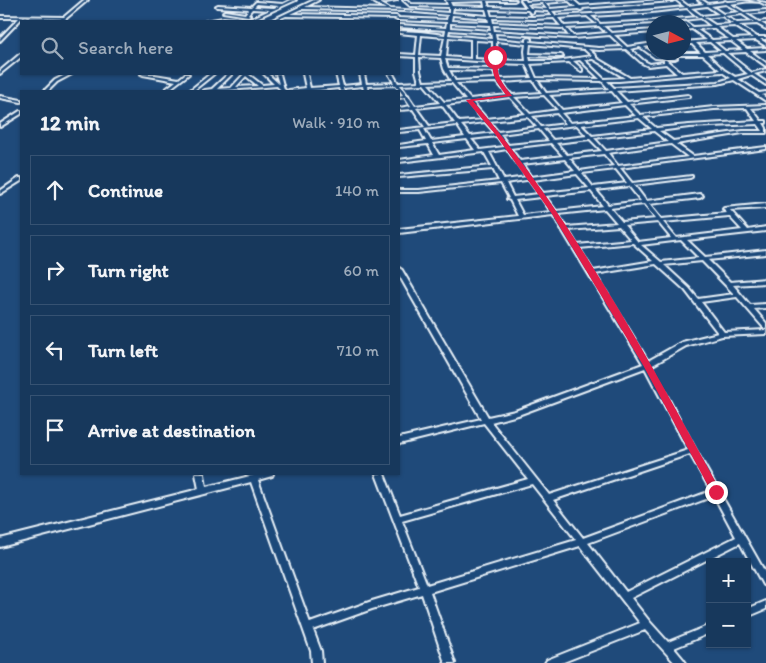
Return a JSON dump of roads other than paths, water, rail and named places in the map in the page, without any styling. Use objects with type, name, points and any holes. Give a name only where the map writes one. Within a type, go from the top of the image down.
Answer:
[{"type":"street","points":[[0,17],[62,20],[86,0]]},
{"type":"street","points":[[250,20],[294,0]]},
{"type":"street","points":[[274,20],[317,0]]},
{"type":"street","points":[[375,1],[395,0]]},
{"type":"street","points":[[405,0],[409,5],[530,10],[580,8],[672,0]]},
{"type":"street","points":[[426,0],[430,6]]},
{"type":"street","points":[[514,0],[448,0],[451,8],[443,57],[446,69],[454,82],[487,120],[530,178],[576,247],[648,365],[692,451],[766,582]]},
{"type":"street","points":[[486,0],[494,39],[494,70],[498,81],[566,157],[636,243],[698,301],[722,334]]},
{"type":"street","points":[[569,125],[533,79],[527,64],[528,42],[533,18],[525,2],[570,0],[646,64],[667,63]]},
{"type":"street","points":[[624,0],[646,15]]},
{"type":"street","points":[[678,0],[766,65]]},
{"type":"street","points":[[700,0],[766,45]]},
{"type":"street","points":[[721,0],[766,28]]},
{"type":"street","points":[[302,8],[389,10],[533,18],[643,12],[757,0],[766,4]]},
{"type":"street","points":[[375,1],[389,10],[396,19]]},
{"type":"street","points":[[542,1],[579,47]]},
{"type":"street","points":[[650,1],[671,15]]},
{"type":"street","points":[[246,14],[256,2],[285,5]]},
{"type":"street","points":[[218,6],[274,9]]},
{"type":"street","points":[[756,8],[765,12]]},
{"type":"street","points":[[226,12],[259,16]]},
{"type":"street","points":[[691,18],[765,12]]},
{"type":"street","points":[[286,15],[562,27],[646,22]]},
{"type":"street","points":[[0,40],[21,18]]},
{"type":"street","points":[[216,20],[236,20]]},
{"type":"street","points":[[693,28],[766,22]]},
{"type":"street","points":[[400,26],[572,37],[646,32]]},
{"type":"street","points":[[693,28],[765,84]]},
{"type":"street","points":[[400,32],[585,48],[627,48],[646,45]]},
{"type":"street","points":[[420,33],[416,56],[417,70],[423,83],[459,124],[479,152]]},
{"type":"street","points":[[472,60],[473,38]]},
{"type":"street","points":[[693,43],[766,38]]},
{"type":"street","points":[[693,43],[723,72],[766,100]]},
{"type":"street","points":[[641,46],[646,49]]},
{"type":"street","points":[[585,48],[594,58],[629,79]]},
{"type":"street","points":[[691,53],[766,49]]},
{"type":"street","points":[[400,55],[527,64],[571,62],[594,58]]},
{"type":"street","points":[[528,55],[561,56]]},
{"type":"street","points":[[0,73],[20,56]]},
{"type":"street","points":[[582,60],[655,130],[691,157]]},
{"type":"street","points":[[664,60],[681,75]]},
{"type":"street","points":[[571,62],[581,70]]},
{"type":"street","points":[[446,69],[494,70]]},
{"type":"street","points":[[400,109],[510,96],[718,83],[766,70]]},
{"type":"street","points":[[305,75],[308,90],[342,89],[364,85],[533,79],[629,79],[723,72]]},
{"type":"street","points":[[47,90],[56,81],[68,75]]},
{"type":"street","points":[[149,75],[180,80]]},
{"type":"street","points":[[167,90],[186,75]]},
{"type":"street","points":[[192,90],[211,75]]},
{"type":"street","points":[[213,90],[229,75]]},
{"type":"street","points":[[232,89],[245,75]]},
{"type":"street","points":[[247,75],[262,87]]},
{"type":"street","points":[[267,75],[282,88]]},
{"type":"street","points":[[278,75],[282,88]]},
{"type":"street","points":[[338,75],[342,89]]},
{"type":"street","points":[[362,75],[366,90]]},
{"type":"street","points":[[392,75],[428,128]]},
{"type":"street","points":[[222,90],[262,87],[282,88]]},
{"type":"street","points":[[758,94],[766,93]]},
{"type":"street","points":[[526,95],[532,101]]},
{"type":"street","points":[[400,97],[406,96]]},
{"type":"street","points":[[400,129],[428,128],[688,96]]},
{"type":"street","points":[[0,97],[20,101]]},
{"type":"street","points":[[400,146],[714,108],[766,106]]},
{"type":"street","points":[[748,107],[766,131]]},
{"type":"street","points":[[0,126],[20,113]]},
{"type":"street","points":[[400,161],[655,130],[724,123],[766,122]]},
{"type":"street","points":[[578,124],[616,166],[674,239]]},
{"type":"street","points":[[420,128],[437,156]]},
{"type":"street","points":[[519,163],[743,132],[766,131]]},
{"type":"street","points":[[400,191],[419,191],[502,182],[766,148]]},
{"type":"street","points":[[486,151],[520,216]]},
{"type":"street","points":[[400,176],[494,167]]},
{"type":"street","points":[[510,199],[690,177]]},
{"type":"street","points":[[0,193],[20,180]]},
{"type":"street","points":[[400,231],[700,196]]},
{"type":"street","points":[[746,231],[726,209],[766,206]]},
{"type":"street","points":[[564,229],[730,214]]},
{"type":"street","points":[[576,247],[636,243],[766,229]]},
{"type":"street","points":[[682,238],[729,284],[766,327]]},
{"type":"street","points":[[591,273],[659,263],[766,252]]},
{"type":"street","points":[[402,278],[485,419],[646,626],[681,663]]},
{"type":"street","points":[[729,284],[766,281]]},
{"type":"street","points":[[698,301],[739,295]]},
{"type":"street","points":[[749,307],[766,306]]},
{"type":"street","points":[[400,441],[516,413],[648,365],[684,344],[722,334],[766,332]]},
{"type":"street","points":[[547,499],[692,451]]},
{"type":"street","points":[[200,475],[203,491]]},
{"type":"street","points":[[0,543],[265,475]]},
{"type":"street","points":[[380,475],[399,519],[450,663]]},
{"type":"street","points":[[254,478],[316,651],[317,663]]},
{"type":"street","points":[[399,519],[532,481]]},
{"type":"street","points":[[308,628],[372,604],[425,590],[582,542],[716,492]]},
{"type":"street","points":[[624,597],[740,538]]},
{"type":"street","points":[[751,611],[766,605]]},
{"type":"street","points":[[550,663],[646,626]]},
{"type":"street","points":[[666,647],[706,630]]}]
